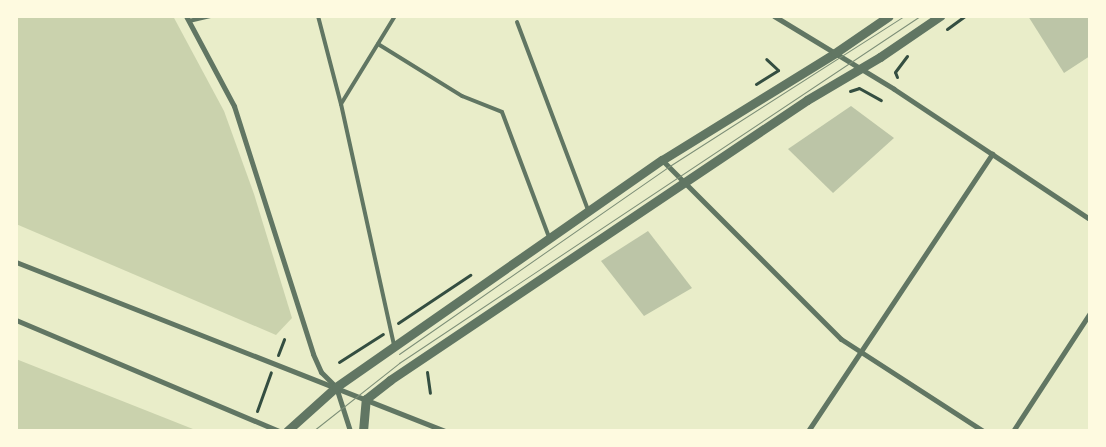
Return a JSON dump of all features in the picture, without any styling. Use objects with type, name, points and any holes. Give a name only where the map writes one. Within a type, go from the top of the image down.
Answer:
[{"type":"street","points":[[774,16],[992,154],[1090,219]]},
{"type":"street","points":[[287,431],[336,387],[395,348],[662,160],[835,54],[889,16]]},
{"type":"street","points":[[362,431],[366,399],[682,182],[940,16]]},
{"type":"street","points":[[187,18],[234,106],[313,354],[321,372],[336,387],[350,431]]},
{"type":"street","points":[[808,431],[992,154]]},
{"type":"street","points":[[662,160],[841,339],[982,431]]},
{"type":"street","points":[[16,262],[446,431]]},
{"type":"street","points":[[1013,431],[1090,313]]},
{"type":"street","points":[[16,320],[279,431]]},
{"type":"lane","points":[[187,18],[210,16]]},
{"type":"lane","points":[[318,16],[341,104],[395,348]]},
{"type":"lane","points":[[341,104],[395,16]]},
{"type":"lane","points":[[517,22],[588,212]]},
{"type":"lane","points":[[378,44],[462,96],[502,112],[550,239]]},
{"type":"path","points":[[942,32],[965,16]]},
{"type":"path","points":[[897,68],[912,53]]},
{"type":"path","points":[[766,59],[778,70]]},
{"type":"path","points":[[841,94],[859,88],[881,100]]},
{"type":"path","points":[[254,420],[284,339]]},
{"type":"green space","points":[[16,16],[173,16],[224,111],[254,194],[292,318],[276,335],[16,224]]},
{"type":"green space","points":[[16,359],[198,431],[16,431]]},
{"type":"building","points":[[1028,16],[1090,16],[1090,56],[1064,73]]},
{"type":"building","points":[[851,106],[894,138],[833,193],[788,149]]},
{"type":"building","points":[[648,231],[692,288],[644,316],[601,261]]},
{"type":"tram line","points":[[399,354],[668,167],[904,16]]},
{"type":"tram line","points":[[313,431],[399,363],[920,16]]}]
